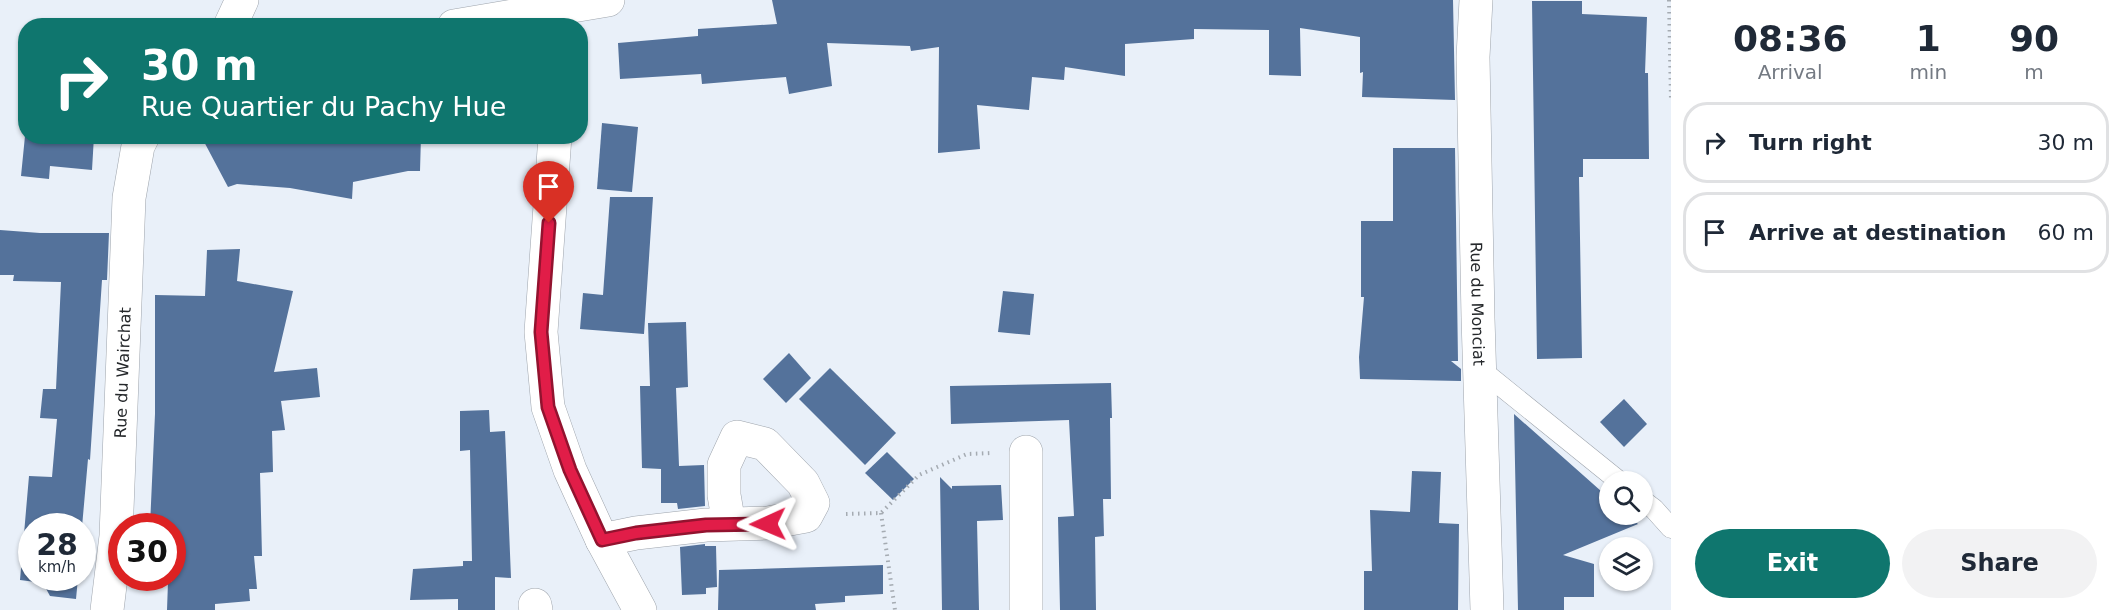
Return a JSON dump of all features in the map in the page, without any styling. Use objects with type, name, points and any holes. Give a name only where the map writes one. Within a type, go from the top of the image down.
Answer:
[{"type":"street","points":[[234,18],[242,0]]},
{"type":"street","points":[[502,18],[608,0]]},
{"type":"street","name":"Rue du Monciat","points":[[1476,0],[1473,57],[1487,610]]},
{"type":"street","name":"Rue du Wairchat","points":[[107,610],[116,536],[129,198],[139,144]]},
{"type":"street","points":[[554,144],[541,332],[548,407],[570,470],[602,540],[640,610]]},
{"type":"street","points":[[602,540],[706,525],[768,524],[806,516],[813,502],[803,483],[765,444],[737,437],[724,465],[724,495],[729,524]]},
{"type":"street","points":[[1026,452],[1026,610]]},
{"type":"lane","points":[[1480,369],[1606,471]]},
{"type":"lane","points":[[1653,508],[1671,528]]},
{"type":"path","points":[[1669,0],[1671,100]]},
{"type":"path","points":[[806,516],[881,513],[919,475],[967,454],[1026,452]]},
{"type":"path","points":[[881,513],[895,610]]},
{"type":"building","points":[[772,0],[1453,0],[1455,100],[1362,97],[1363,72],[1360,73],[1360,37],[1300,28],[1301,76],[1269,75],[1269,30],[1194,29],[1194,39],[1125,44],[1125,76],[1065,67],[1064,80],[1032,77],[1029,110],[977,105],[980,149],[938,153],[939,47],[911,51],[910,46],[827,43],[832,86],[789,94],[786,77],[702,84],[701,74],[620,79],[618,43],[698,36],[698,29],[777,24]]},
{"type":"building","points":[[1532,1],[1582,1],[1582,14],[1647,17],[1645,73],[1648,73],[1649,159],[1583,159],[1583,177],[1579,177],[1582,358],[1537,359]]},
{"type":"building","points":[[602,123],[638,127],[632,192],[597,189]]},
{"type":"building","points":[[24,144],[94,144],[92,170],[50,166],[49,179],[21,176]]},
{"type":"building","points":[[205,144],[421,144],[420,171],[408,171],[353,182],[352,199],[290,188],[237,184],[228,187]]},
{"type":"building","points":[[1393,148],[1455,148],[1458,361],[1451,361],[1461,369],[1461,381],[1360,379],[1359,357],[1364,297],[1361,297],[1361,221],[1393,221]]},
{"type":"building","points":[[610,197],[653,197],[644,334],[580,329],[583,293],[603,295]]},
{"type":"building","points":[[0,230],[40,233],[109,233],[107,280],[102,280],[90,460],[88,459],[83,513],[26,513],[29,476],[52,477],[57,419],[40,418],[43,389],[56,389],[61,282],[13,281],[14,275],[0,275]]},
{"type":"building","points":[[240,249],[237,281],[293,291],[274,372],[317,368],[320,397],[281,401],[285,430],[272,431],[273,472],[260,473],[262,556],[254,556],[257,589],[249,589],[250,601],[215,604],[215,610],[167,610],[168,591],[186,591],[186,513],[151,513],[155,414],[155,295],[205,296],[207,250]]},
{"type":"building","points":[[1003,291],[1034,294],[1030,335],[998,332]]},
{"type":"building","points":[[686,322],[688,387],[676,388],[679,466],[704,465],[705,506],[678,509],[677,503],[661,503],[661,469],[642,468],[640,386],[650,386],[648,323]]},
{"type":"building","points":[[789,353],[811,378],[786,403],[763,379]]},
{"type":"building","points":[[830,368],[896,433],[865,465],[799,399]]},
{"type":"building","points":[[1111,383],[1111,499],[1103,499],[1104,536],[1095,537],[1096,610],[1060,610],[1058,517],[1074,516],[1069,420],[951,424],[950,386]]},
{"type":"building","points":[[1624,399],[1647,424],[1624,447],[1600,422]]},
{"type":"building","points":[[489,410],[490,432],[505,431],[511,578],[495,577],[495,610],[458,610],[458,599],[410,600],[413,569],[463,566],[463,561],[472,561],[470,450],[460,451],[460,411]]},
{"type":"building","points":[[1514,414],[1599,489],[1599,525],[1636,525],[1607,537],[1599,537],[1599,540],[1563,555],[1594,564],[1594,597],[1564,597],[1564,610],[1518,610]]},
{"type":"building","points":[[887,452],[914,479],[893,500],[865,473]]},
{"type":"building","points":[[1412,471],[1441,472],[1439,523],[1459,524],[1458,610],[1364,610],[1364,571],[1372,571],[1370,510],[1410,512]]},
{"type":"building","points":[[940,477],[952,489],[952,486],[1001,485],[1003,520],[977,521],[979,610],[942,610]]},
{"type":"building","points":[[705,544],[705,546],[716,546],[717,587],[706,588],[706,594],[682,595],[680,547]]},
{"type":"building","points":[[883,565],[883,594],[845,596],[845,602],[815,604],[816,610],[718,610],[719,570]]},
{"type":"building","points":[[47,591],[77,591],[76,599],[50,596]]},
{"type":"route","points":[[549,223],[541,332],[548,407],[570,470],[602,540],[636,533],[706,525],[768,524]]}]
